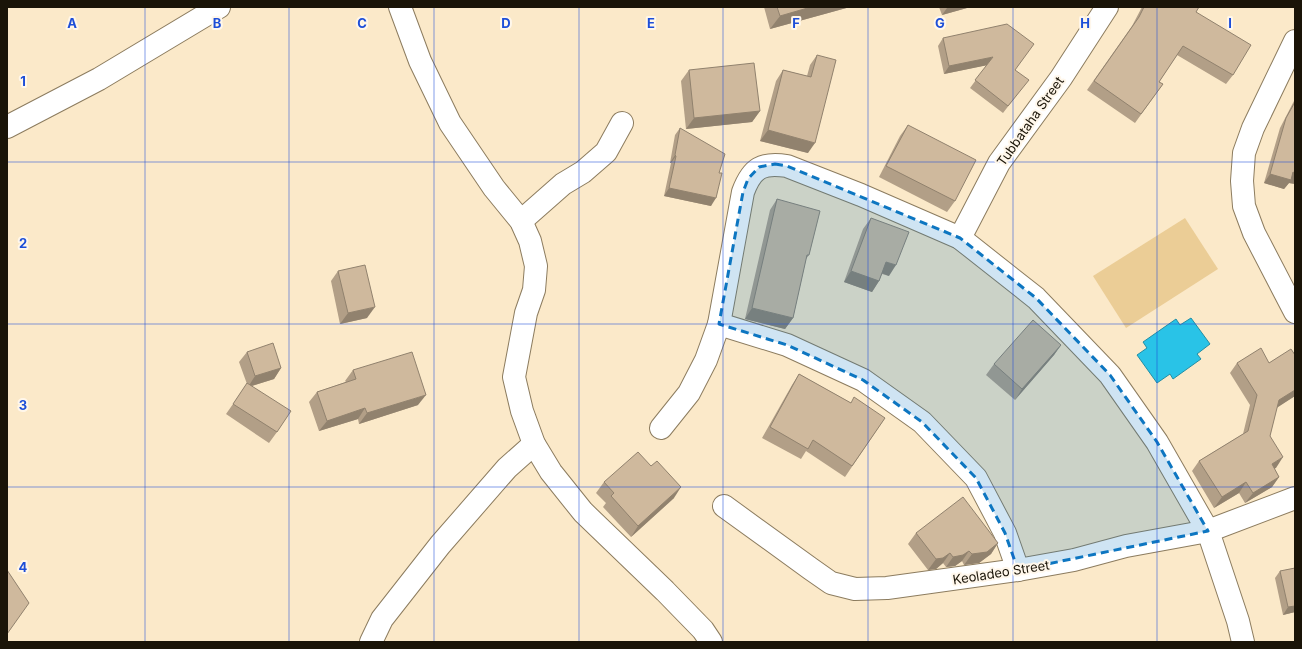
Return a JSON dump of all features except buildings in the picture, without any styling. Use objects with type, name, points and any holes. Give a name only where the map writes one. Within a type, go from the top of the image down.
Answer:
[{"type":"street","points":[[7,127],[99,78],[219,7]]},
{"type":"street","points":[[400,7],[420,61],[450,123],[494,188],[520,221],[530,241],[536,266],[534,290],[526,313],[514,377],[522,411],[534,444],[551,472],[583,512],[670,596],[703,630],[711,642]]},
{"type":"street","name":"Tubbataha Street","points":[[960,238],[999,163],[1061,78],[1107,7]]},
{"type":"street","points":[[1295,41],[1253,128],[1244,153],[1242,181],[1244,206],[1254,233],[1295,312]]},
{"type":"street","points":[[520,221],[558,187],[583,172],[606,152],[622,123]]},
{"type":"street","points":[[661,428],[689,393],[706,360],[719,324],[743,192],[748,179],[759,167],[774,164],[787,166],[861,195],[960,238],[1036,298],[1110,375],[1157,442],[1208,531],[1238,621],[1243,642]]},
{"type":"street","points":[[719,324],[787,345],[863,380],[922,422],[976,478],[1005,533],[1018,570]]},
{"type":"street","points":[[371,642],[382,620],[440,545],[507,468],[534,444]]},
{"type":"street","name":"Keoladeo Street","points":[[724,506],[831,582],[855,589],[887,588],[1018,570],[1074,560],[1126,546],[1208,531],[1295,498]]},
{"type":"highlighted area","points":[[775,164],[787,166],[960,238],[1036,298],[1110,375],[1157,442],[1208,531],[1018,570],[1005,533],[976,478],[922,422],[863,380],[787,345],[719,324],[743,192],[748,179],[759,167]]},
{"type":"shaded area","points":[[1185,218],[1218,269],[1126,328],[1093,276]]},
{"type":"water","points":[[1191,318],[1210,344],[1197,354],[1201,359],[1173,379],[1170,374],[1157,383],[1137,355],[1147,348],[1143,342],[1176,319],[1180,325]]}]
